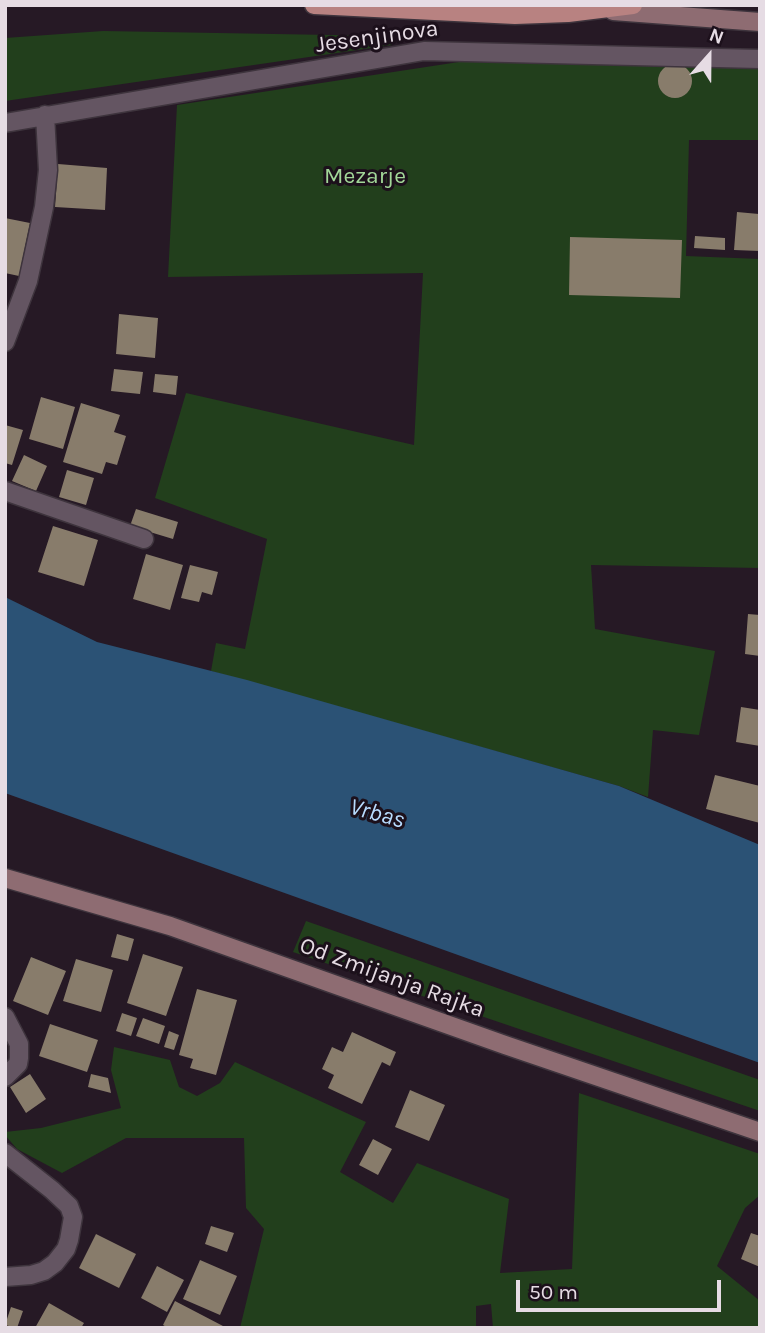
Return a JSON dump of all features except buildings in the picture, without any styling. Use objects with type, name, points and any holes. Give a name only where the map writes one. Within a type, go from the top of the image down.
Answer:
[{"type":"main road","points":[[314,5],[515,15],[602,10],[633,5]]},
{"type":"street","points":[[602,10],[760,22]]},
{"type":"street","name":"Jesenjinova","points":[[5,123],[424,51],[760,59]]},
{"type":"street","points":[[5,342],[28,281],[44,207],[48,170],[46,115]]},
{"type":"street","points":[[5,491],[144,539]]},
{"type":"street","name":"Od Zmijanja Rajka","points":[[5,878],[170,926],[760,1132]]},
{"type":"street","points":[[5,1017],[19,1044],[19,1058],[18,1064],[5,1077]]},
{"type":"street","points":[[5,1153],[69,1206],[73,1227],[66,1249],[55,1263],[44,1271],[31,1275],[5,1277]]},
{"type":"green space","points":[[103,31],[389,36],[392,45],[5,101],[5,38]]},
{"type":"green space","name":"Mezarje","points":[[472,60],[668,63],[760,68],[760,140],[689,140],[686,256],[760,259],[760,568],[591,565],[595,629],[715,651],[699,735],[653,730],[648,797],[619,786],[211,671],[216,643],[245,649],[267,539],[155,498],[186,393],[414,445],[423,273],[168,277],[177,105]]},
{"type":"green space","points":[[306,921],[760,1080],[760,1111],[293,952]]},
{"type":"green space","points":[[114,1047],[170,1060],[179,1087],[197,1096],[220,1083],[235,1062],[366,1122],[340,1172],[393,1203],[417,1163],[509,1199],[500,1273],[572,1269],[579,1093],[760,1154],[760,1195],[745,1208],[717,1266],[760,1301],[760,1328],[493,1328],[491,1304],[476,1306],[476,1328],[240,1328],[264,1229],[246,1208],[244,1138],[126,1138],[62,1173],[17,1149],[5,1135],[5,1132],[41,1128],[121,1108],[111,1070]]},
{"type":"water","name":"Vrbas","points":[[5,597],[97,642],[247,680],[619,786],[760,845],[760,1063],[5,793]]}]
